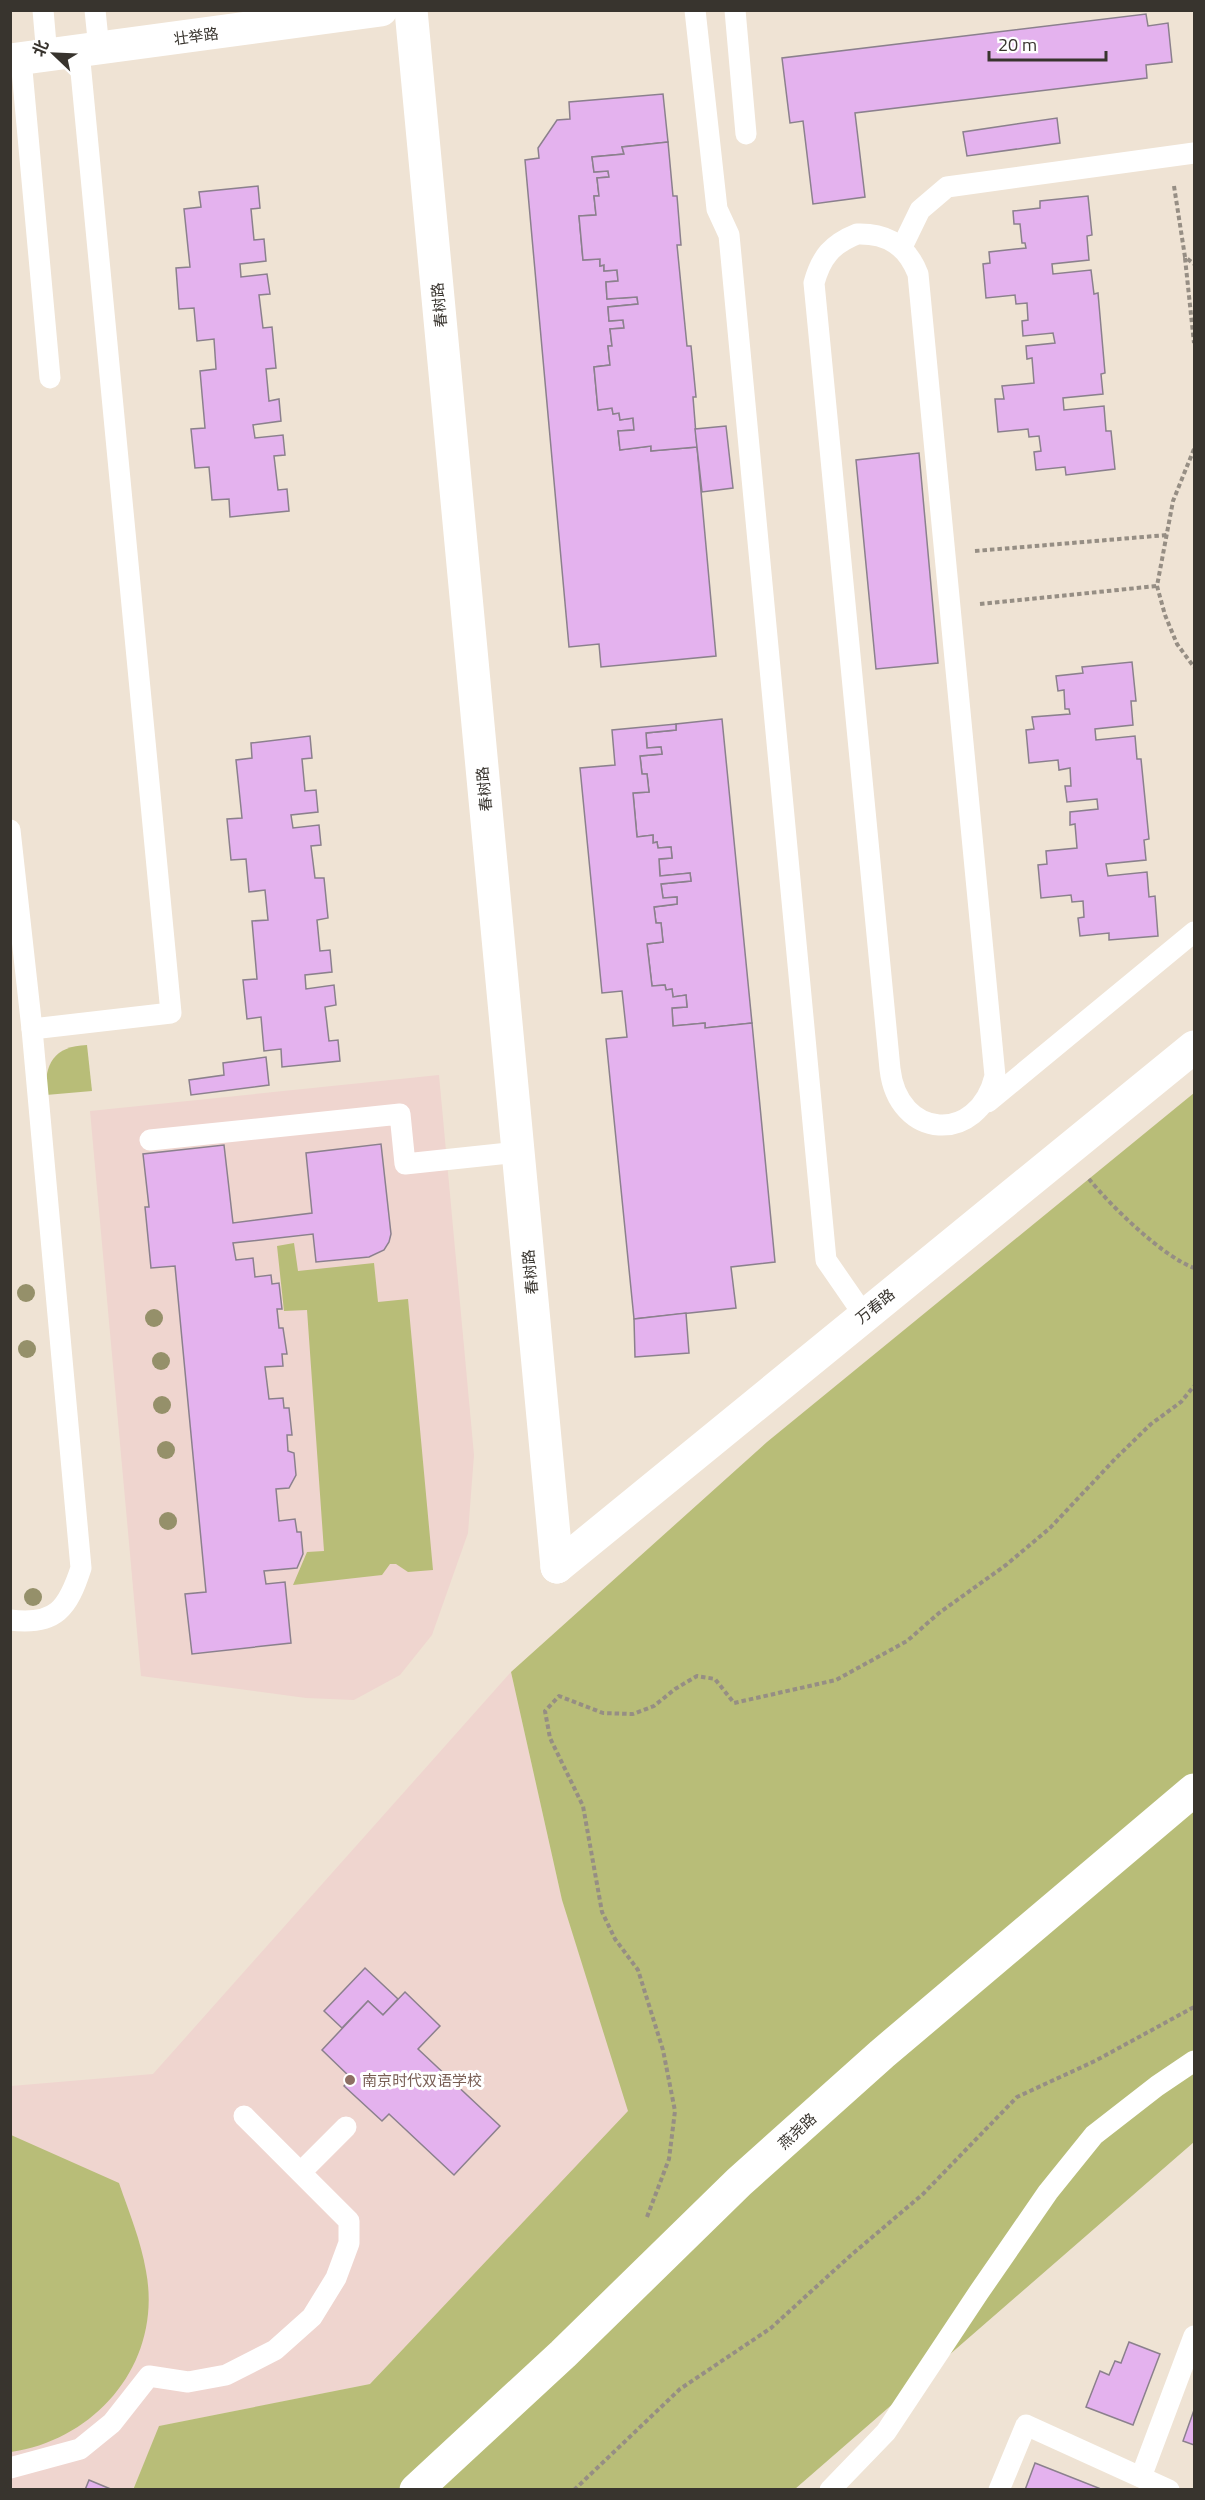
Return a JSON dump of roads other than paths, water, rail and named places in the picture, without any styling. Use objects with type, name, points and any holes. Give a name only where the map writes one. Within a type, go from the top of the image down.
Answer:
[{"type":"street","name":"壮举路","points":[[26,58],[381,10]]},
{"type":"street","name":"春树路","points":[[411,10],[557,1567]]},
{"type":"street","name":"万春路","points":[[557,1567],[1194,1047]]},
{"type":"street","name":"燕尧路","points":[[416,2490],[563,2354],[739,2182],[882,2054],[1194,1790]]},
{"type":"lane","points":[[43,10],[26,58],[50,378]]},
{"type":"lane","points":[[32,1029],[171,1013],[89,50],[95,10]]},
{"type":"lane","points":[[695,10],[717,209],[729,235],[826,1260],[864,1315]]},
{"type":"lane","points":[[735,10],[746,134]]},
{"type":"lane","points":[[902,247],[920,210],[946,187],[1194,153]]},
{"type":"lane","points":[[983,1106],[991,1092],[995,1076],[918,274],[912,260],[902,247],[889,238],[873,234],[857,234],[841,241],[828,251],[818,266],[814,283],[892,1086],[899,1101],[910,1114],[924,1122],[939,1125],[955,1124],[971,1117],[1194,932]]},
{"type":"lane","points":[[10,830],[32,1029],[81,1568],[71,1598],[49,1618],[27,1622],[10,1620]]},
{"type":"lane","points":[[150,1140],[400,1114],[405,1164],[518,1152]]},
{"type":"lane","points":[[830,2490],[886,2432],[1048,2192],[1094,2134],[1194,2061]]},
{"type":"lane","points":[[10,2468],[80,2449],[112,2423],[149,2376],[188,2382],[226,2375],[275,2350],[312,2318],[336,2278],[343,2261],[349,2243],[349,2221],[244,2116]]},
{"type":"lane","points":[[301,2172],[346,2127]]},
{"type":"lane","points":[[1132,2480],[1194,2336]]},
{"type":"lane","points":[[999,2490],[1026,2425],[1132,2480],[1169,2490]]},
{"type":"place","name":"南京时代双语学校","points":[[350,2080]]}]
